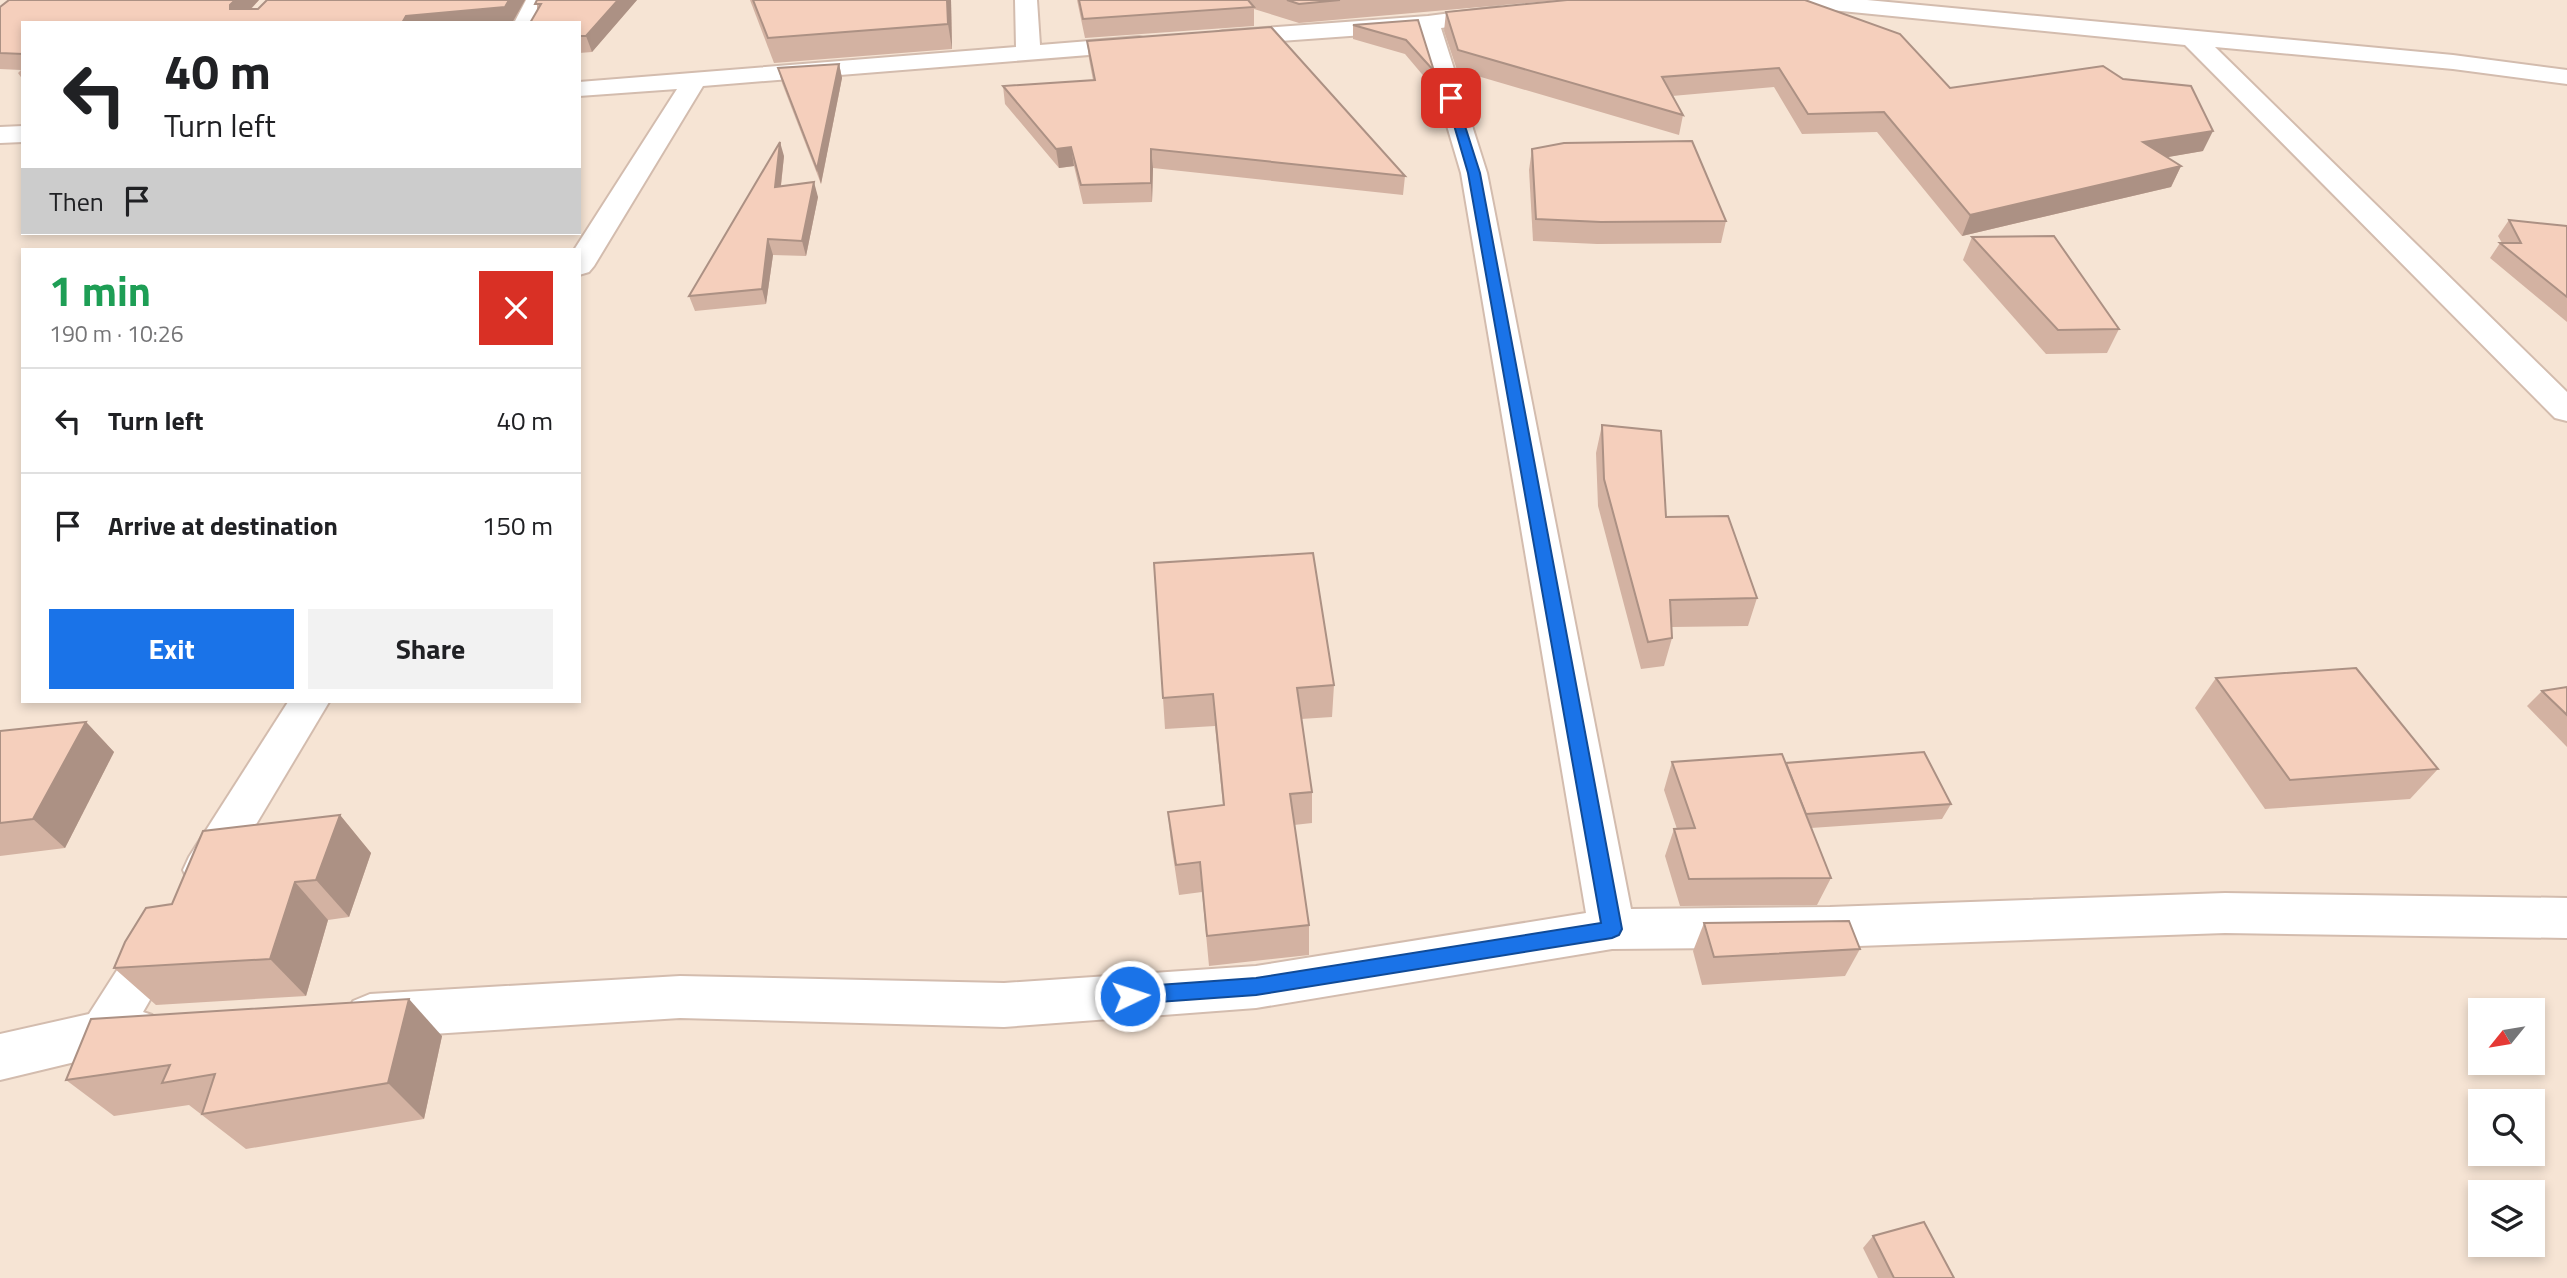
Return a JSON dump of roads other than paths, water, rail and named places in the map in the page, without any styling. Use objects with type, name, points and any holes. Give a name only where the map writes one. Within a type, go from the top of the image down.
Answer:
[{"type":"street","points":[[526,21],[537,0]]},
{"type":"street","points":[[1026,0],[1028,52]]},
{"type":"street","points":[[1801,0],[2453,62],[2562,79]]},
{"type":"street","points":[[1884,7],[1926,0]]},
{"type":"street","points":[[1207,39],[1428,23],[1507,9]]},
{"type":"street","points":[[1428,23],[1474,173],[1612,929]]},
{"type":"street","points":[[2192,38],[2567,411]]},
{"type":"street","points":[[581,89],[1166,42]]},
{"type":"street","points":[[581,263],[695,79]]},
{"type":"street","points":[[0,135],[21,134]]},
{"type":"street","points":[[104,1033],[308,703]]},
{"type":"street","points":[[324,1019],[680,997],[1004,1005],[1256,987],[1612,929],[1830,927],[2225,913],[2567,918]]},
{"type":"street","points":[[0,1056],[104,1033],[173,1028]]}]
